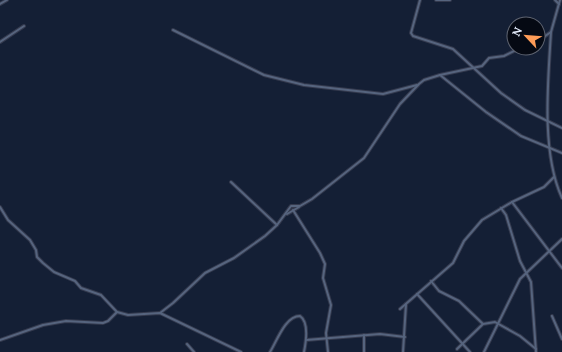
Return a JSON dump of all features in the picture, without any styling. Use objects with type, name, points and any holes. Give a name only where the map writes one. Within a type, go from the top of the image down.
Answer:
[{"type":"street","points":[[0,4],[7,0]]},
{"type":"street","points":[[420,0],[412,33],[413,36],[449,47],[513,102],[527,112],[562,128]]},
{"type":"street","points":[[436,0],[450,0]]},
{"type":"street","points":[[554,0],[559,4]]},
{"type":"street","points":[[560,0],[551,32],[548,122],[554,177],[562,198]]},
{"type":"street","points":[[0,42],[24,26]]},
{"type":"street","points":[[173,30],[264,75],[304,85],[383,94],[418,84]]},
{"type":"street","points":[[546,37],[550,35],[551,32]]},
{"type":"street","points":[[286,214],[326,189],[366,156],[400,104],[418,84],[424,80],[440,75],[475,68],[483,65],[489,58],[502,57],[506,55]]},
{"type":"street","points":[[440,75],[486,112],[521,136],[562,153]]},
{"type":"street","points":[[400,310],[430,281],[453,263],[472,229],[484,218],[512,202],[544,187],[554,177]]},
{"type":"street","points":[[231,182],[277,226]]},
{"type":"street","points":[[512,202],[562,268]]},
{"type":"street","points":[[160,313],[205,273],[234,258],[277,226],[291,206],[300,206]]},
{"type":"street","points":[[0,207],[11,224],[30,240],[36,250],[37,257],[43,263],[56,273],[75,281],[81,288],[101,295],[117,312],[128,315],[160,313],[241,352]]},
{"type":"street","points":[[501,208],[506,215],[520,261],[527,273],[532,288],[536,351]]},
{"type":"street","points":[[293,210],[320,253],[325,264],[323,278],[331,308],[326,327],[328,352]]},
{"type":"street","points":[[484,352],[520,279],[562,239]]},
{"type":"street","points":[[430,281],[439,291],[459,301],[483,324]]},
{"type":"street","points":[[417,294],[470,352]]},
{"type":"street","points":[[404,352],[406,304]]},
{"type":"street","points":[[0,340],[43,325],[66,321],[103,323],[108,321],[117,312]]},
{"type":"street","points":[[270,352],[286,324],[296,316],[300,316],[304,321],[306,340],[304,352]]},
{"type":"street","points":[[552,316],[562,339]]},
{"type":"street","points":[[457,349],[483,324],[495,322],[520,336],[536,351]]},
{"type":"street","points":[[364,352],[365,334]]},
{"type":"street","points":[[306,340],[365,334],[405,337]]},
{"type":"street","points":[[187,344],[194,352]]}]
